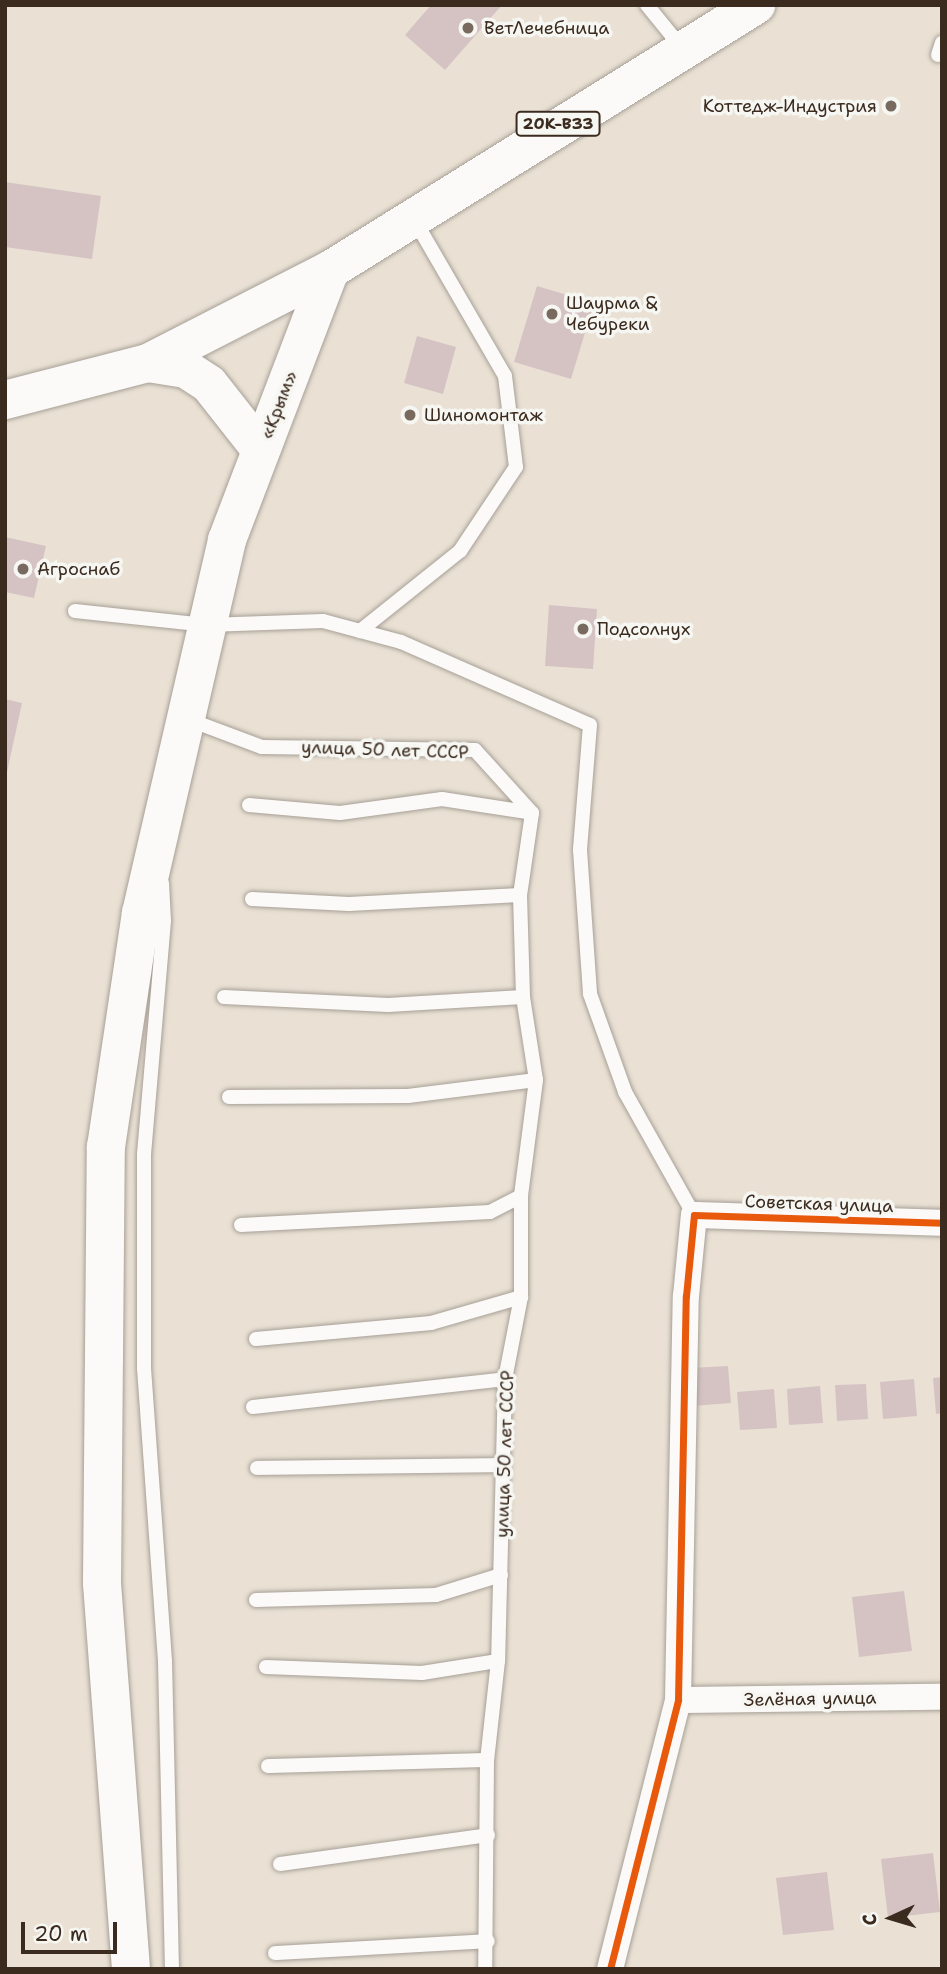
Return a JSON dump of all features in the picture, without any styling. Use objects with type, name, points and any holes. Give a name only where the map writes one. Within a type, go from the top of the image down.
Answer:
[{"type":"main road","name":"20К-В33","points":[[330,271],[682,48],[756,5]]},
{"type":"main road","points":[[5,400],[148,363],[330,271]]},
{"type":"main road","name":"«Крым»","points":[[131,1969],[102,1583],[106,1147],[122,1018],[158,836],[190,720],[207,625],[227,540],[330,271]]},
{"type":"main road","points":[[148,363],[186,369],[209,384],[261,450]]},
{"type":"street","name":"Советская улица","points":[[694,1215],[942,1223]]},
{"type":"street","points":[[610,1969],[678,1700],[686,1296],[694,1215]]},
{"type":"street","name":"Зелёная улица","points":[[678,1700],[942,1697]]},
{"type":"lane","points":[[647,5],[682,48]]},
{"type":"lane","points":[[360,631],[460,551],[516,467],[505,376],[414,219]]},
{"type":"lane","points":[[75,611],[207,625],[323,621],[401,642],[590,725],[580,850],[590,994],[625,1092],[694,1215]]},
{"type":"lane","name":"улица 50 лет СССР","points":[[190,720],[262,747],[475,750],[532,813],[520,895],[523,997],[536,1080],[521,1196],[521,1297],[505,1379],[498,1661],[487,1760],[488,1941],[485,1969]]},
{"type":"lane","points":[[249,805],[340,813],[442,799],[532,813]]},
{"type":"lane","points":[[158,836],[164,920],[144,1154],[144,1368],[165,1661],[172,1969]]},
{"type":"lane","points":[[252,899],[349,904],[520,895]]},
{"type":"lane","points":[[224,998],[387,1004],[523,997]]},
{"type":"lane","points":[[229,1097],[408,1096],[536,1080]]},
{"type":"lane","points":[[241,1225],[490,1212],[521,1196]]},
{"type":"lane","points":[[256,1339],[431,1323],[521,1297]]},
{"type":"lane","points":[[253,1407],[505,1379]]},
{"type":"lane","points":[[257,1468],[503,1465]]},
{"type":"lane","points":[[256,1600],[436,1595],[501,1575]]},
{"type":"lane","points":[[266,1667],[422,1673],[498,1661]]},
{"type":"lane","points":[[268,1766],[487,1760]]},
{"type":"lane","points":[[279,1864],[488,1835]]},
{"type":"lane","points":[[275,1953],[488,1941]]},
{"type":"building","points":[[431,5],[502,5],[445,70],[405,35]]},
{"type":"building","points":[[5,182],[101,196],[92,259],[5,247]]},
{"type":"building","points":[[537,286],[594,303],[571,379],[514,362]]},
{"type":"building","points":[[417,336],[456,347],[443,394],[404,383]]},
{"type":"building","name":"Агроснаб","points":[[5,537],[46,546],[34,598],[5,592]]},
{"type":"building","points":[[549,605],[597,609],[593,669],[545,666]]},
{"type":"building","points":[[5,699],[22,703],[6,777],[5,777]]},
{"type":"building","points":[[728,1366],[731,1403],[692,1406],[690,1368]]},
{"type":"building","points":[[942,1377],[942,1413],[936,1414],[933,1378]]},
{"type":"building","points":[[914,1379],[917,1416],[883,1419],[880,1382]]},
{"type":"building","points":[[866,1384],[868,1419],[837,1421],[835,1385]]},
{"type":"building","points":[[820,1386],[823,1423],[789,1425],[787,1389]]},
{"type":"building","points":[[774,1389],[777,1428],[740,1430],[737,1392]]},
{"type":"building","points":[[904,1591],[912,1651],[859,1657],[852,1597]]},
{"type":"building","points":[[933,1853],[940,1912],[888,1918],[881,1859]]},
{"type":"building","points":[[827,1872],[834,1930],[783,1935],[776,1878]]},
{"type":"cycle path","points":[[610,1969],[678,1700],[686,1296],[694,1215],[942,1223]]},
{"type":"place","name":"ВетЛечебница","points":[[468,28]]},
{"type":"place","name":"Коттедж-Индустрия","points":[[891,106]]},
{"type":"place","name":"Шаурма & Чебуреки","points":[[552,314]]},
{"type":"place","name":"Шиномонтаж","points":[[410,415]]},
{"type":"place","name":"Агроснаб","points":[[23,569]]},
{"type":"place","name":"Подсолнух","points":[[583,629]]}]
